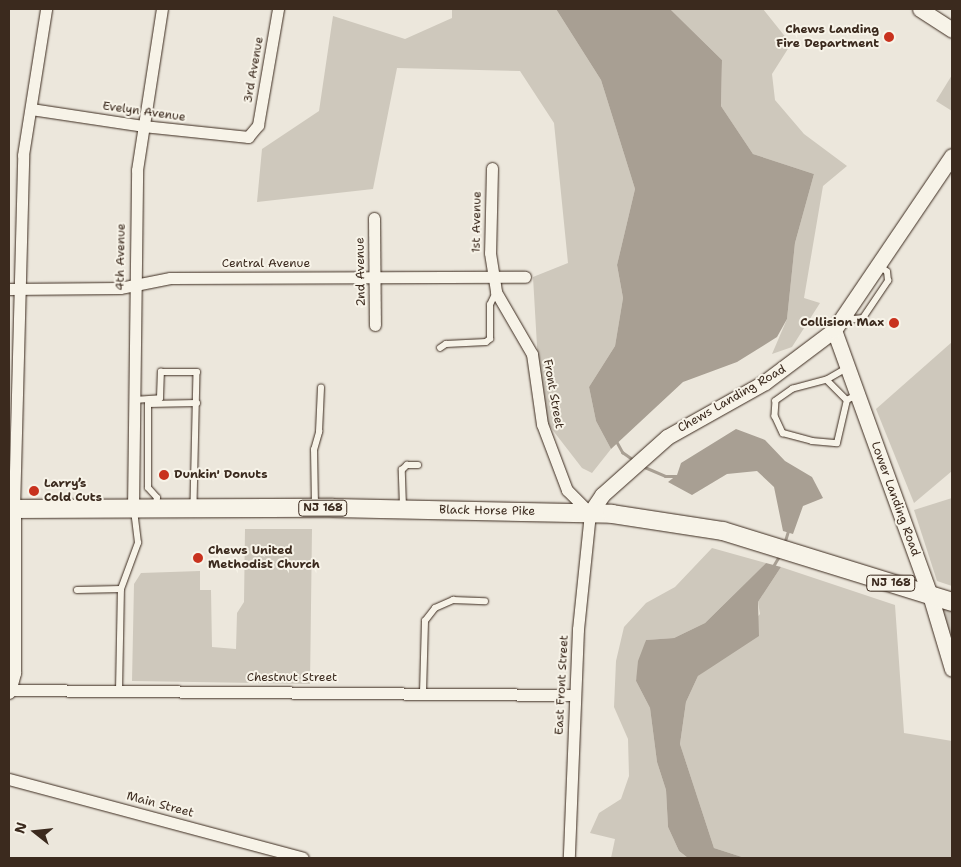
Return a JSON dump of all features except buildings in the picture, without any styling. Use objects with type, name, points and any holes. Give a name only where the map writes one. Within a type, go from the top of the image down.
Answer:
[{"type":"main road","points":[[927,10],[952,30]]},
{"type":"main road","name":"Chews Landing Road","points":[[590,513],[602,495],[644,454],[667,437],[765,382],[834,330],[952,156]]},
{"type":"main road","name":"Lower Landing Road","points":[[834,330],[848,368],[852,398],[930,595],[952,669]]},
{"type":"main road","name":"Black Horse Pike","points":[[12,509],[315,508],[590,513],[706,528],[952,602]]},
{"type":"street","points":[[9,691],[12,509],[21,290],[23,155],[46,9]]},
{"type":"street","name":"4th Avenue","points":[[133,509],[134,285],[137,170],[162,9]]},
{"type":"street","name":"3rd Avenue","points":[[254,134],[258,125],[278,9]]},
{"type":"street","name":"Evelyn Avenue","points":[[31,109],[238,138],[254,134]]},
{"type":"street","name":"1st Avenue","points":[[492,168],[492,276]]},
{"type":"street","name":"2nd Avenue","points":[[374,218],[375,325]]},
{"type":"street","name":"Front Street","points":[[492,276],[496,292],[532,354],[542,424],[567,490],[590,513]]},
{"type":"street","name":"Central Avenue","points":[[9,290],[120,288],[170,278],[375,279],[525,277]]},
{"type":"street","name":"East Front Street","points":[[569,858],[575,694],[590,513]]},
{"type":"street","name":"Chestnut Street","points":[[9,691],[575,694]]},
{"type":"street","name":"Main Street","points":[[9,779],[288,856],[303,858]]},
{"type":"lane","points":[[440,348],[446,344],[486,342],[490,339],[490,305],[496,292]]},
{"type":"lane","points":[[827,380],[852,398],[837,443],[812,441],[783,433],[775,416],[776,401],[793,389],[827,380],[848,368]]},
{"type":"lane","points":[[160,401],[161,372],[197,372],[194,508]]},
{"type":"lane","points":[[315,508],[314,450],[319,432],[318,397],[321,388]]},
{"type":"lane","points":[[134,400],[197,403]]},
{"type":"lane","points":[[156,508],[157,498],[148,488],[148,404],[160,401]]},
{"type":"lane","points":[[403,509],[402,470],[407,465],[418,465]]},
{"type":"lane","points":[[119,691],[121,589],[138,543],[133,509]]},
{"type":"lane","points":[[77,590],[121,589]]},
{"type":"lane","points":[[423,693],[425,621],[434,608],[453,600],[485,601]]},
{"type":"shaded area","points":[[452,9],[556,9],[601,80],[635,189],[617,265],[623,298],[615,346],[589,387],[596,421],[611,449],[592,473],[582,468],[541,415],[533,277],[568,263],[554,123],[520,71],[397,68],[373,189],[257,202],[262,149],[319,111],[333,16],[405,39],[452,18]]},
{"type":"shaded area","points":[[556,9],[670,9],[722,60],[721,106],[753,154],[814,174],[795,243],[787,319],[777,337],[737,362],[683,382],[611,449],[596,421],[589,387],[615,346],[623,298],[617,265],[635,189],[601,80]]},
{"type":"shaded area","points":[[670,9],[763,9],[791,44],[772,74],[775,100],[804,134],[847,166],[823,186],[804,298],[820,303],[792,347],[772,354],[787,319],[795,243],[814,174],[753,154],[721,106],[722,60]]},
{"type":"shaded area","points":[[952,75],[952,111],[936,101]]},
{"type":"shaded area","points":[[952,342],[952,471],[914,503],[876,409]]},
{"type":"shaded area","points":[[736,429],[765,440],[785,461],[812,477],[823,498],[803,506],[793,534],[783,531],[774,487],[757,471],[727,474],[692,495],[668,482],[677,475],[681,463]]},
{"type":"shaded area","points":[[952,498],[952,586],[937,581],[914,510]]},
{"type":"shaded area","points":[[245,529],[312,529],[310,684],[132,681],[134,584],[141,573],[200,571],[200,590],[211,590],[212,647],[236,649],[237,613],[244,602]]},
{"type":"shaded area","points":[[712,548],[766,563],[705,623],[674,638],[646,640],[636,681],[650,708],[657,762],[666,790],[668,827],[679,851],[688,858],[611,858],[615,839],[590,833],[599,813],[621,799],[629,776],[628,739],[614,707],[616,661],[624,627],[646,603],[675,587]]},
{"type":"shaded area","points":[[766,563],[781,567],[758,602],[759,636],[698,676],[686,702],[680,744],[714,848],[745,858],[688,858],[679,851],[668,827],[666,790],[657,762],[650,708],[636,681],[638,661],[646,640],[674,638],[705,623]]},
{"type":"shaded area","points":[[781,567],[895,605],[904,733],[952,741],[952,858],[745,858],[714,848],[680,744],[686,702],[698,676],[717,662],[760,614],[758,602]]},
{"type":"shaded area","points":[[930,595],[952,602],[952,669]]},
{"type":"waterway","points":[[616,441],[622,452],[635,461]]},
{"type":"waterway","points":[[642,466],[665,476],[678,476]]},
{"type":"waterway","points":[[784,544],[789,528]]},
{"type":"waterway","points":[[772,568],[780,554]]},
{"type":"place","name":"Chews Landing Fire Department","points":[[889,37]]},
{"type":"place","name":"Collision Max","points":[[894,323]]},
{"type":"place","name":"Dunkin' Donuts","points":[[164,475]]},
{"type":"place","name":"Larry’s Cold Cuts","points":[[34,491]]},
{"type":"place","name":"Chews United Methodist Church","points":[[198,558]]}]
